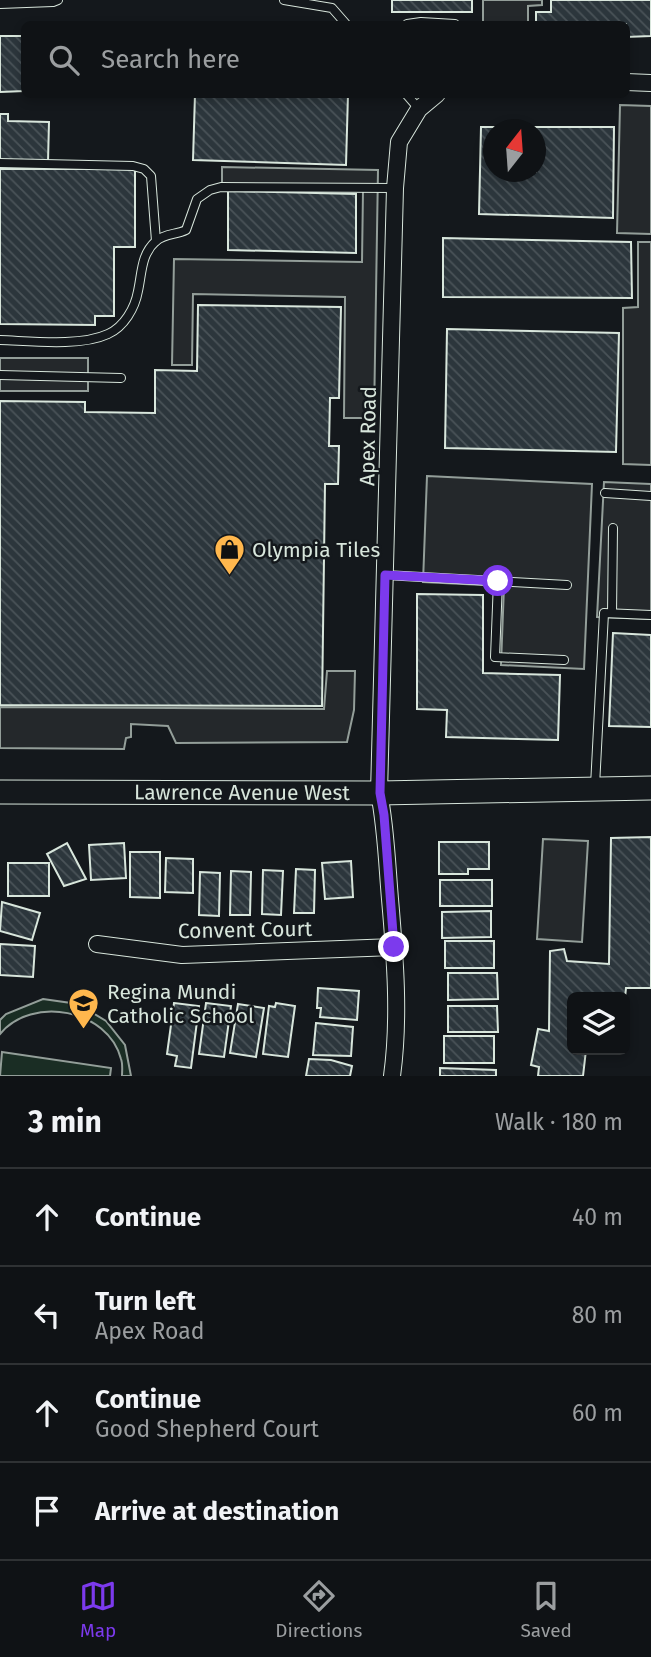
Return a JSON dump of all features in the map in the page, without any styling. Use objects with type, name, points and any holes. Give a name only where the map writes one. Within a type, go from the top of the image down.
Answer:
[{"type":"main road","name":"Lawrence Avenue West","points":[[0,792],[380,793],[651,788]]},
{"type":"street","points":[[630,82],[651,83]]},
{"type":"street","name":"Apex Road","points":[[392,1076],[395,1052],[394,947],[380,793],[395,188],[399,142],[419,110],[432,98]]},
{"type":"street","name":"Convent Court","points":[[97,944],[182,954],[394,947]]},
{"type":"lane","points":[[0,4],[58,0]]},
{"type":"lane","points":[[284,0],[332,8],[343,21]]},
{"type":"lane","points":[[409,98],[419,110]]},
{"type":"lane","points":[[0,163],[133,166],[144,169],[151,176],[156,241]]},
{"type":"lane","points":[[0,340],[83,340],[108,335],[121,325],[131,310],[136,300],[142,261],[156,241],[164,235],[186,230],[197,199],[210,190],[221,187],[395,188]]},
{"type":"lane","points":[[0,375],[121,378]]},
{"type":"lane","points":[[605,493],[651,496]]},
{"type":"lane","points":[[612,613],[613,528]]},
{"type":"lane","points":[[385,575],[567,585]]},
{"type":"lane","points":[[498,581],[495,657],[564,660]]},
{"type":"lane","points":[[595,789],[604,613],[651,615]]},
{"type":"green space","points":[[43,999],[78,1004],[106,1021],[125,1045],[131,1076],[122,1076],[122,1061],[113,1042],[101,1029],[68,1013],[31,1014],[14,1022],[0,1034],[0,1020],[6,1014]]},
{"type":"green space","points":[[2,1052],[111,1068],[110,1076],[0,1076]]},
{"type":"shaded area","points":[[483,0],[542,0],[542,5],[528,6],[528,21],[483,21]]},
{"type":"shaded area","points":[[620,105],[651,106],[651,234],[617,233]]},
{"type":"shaded area","points":[[222,167],[378,170],[374,418],[344,418],[345,297],[193,294],[192,365],[172,365],[174,259],[362,262],[363,190],[222,187]]},
{"type":"shaded area","points":[[638,242],[651,242],[651,465],[623,464],[623,308],[638,307]]},
{"type":"shaded area","points":[[0,358],[88,358],[88,391],[0,391]]},
{"type":"shaded area","points":[[427,476],[592,484],[584,669],[501,665],[504,586],[423,582]]},
{"type":"shaded area","points":[[604,482],[651,484],[651,619],[597,617]]},
{"type":"shaded area","points":[[327,671],[355,671],[354,710],[347,742],[176,743],[168,726],[131,724],[131,737],[126,738],[124,749],[0,748],[0,707],[324,709]]},
{"type":"shaded area","points":[[543,839],[588,841],[582,942],[537,939]]},
{"type":"building","points":[[392,0],[472,0],[472,12],[392,12]]},
{"type":"building","points":[[551,0],[651,0],[651,36],[630,37],[630,21],[536,21],[536,12],[551,12]]},
{"type":"building","points":[[0,36],[21,36],[21,91],[0,92]]},
{"type":"building","points":[[195,98],[348,98],[346,165],[193,160]]},
{"type":"building","points":[[0,114],[8,114],[8,121],[49,122],[48,162],[0,162]]},
{"type":"building","points":[[481,127],[483,182],[546,182],[546,127],[614,127],[613,218],[479,214]]},
{"type":"building","points":[[0,169],[135,169],[135,247],[114,247],[114,316],[95,316],[95,325],[0,324]]},
{"type":"building","points":[[228,191],[356,194],[356,253],[228,250]]},
{"type":"building","points":[[443,238],[631,242],[632,298],[443,297]]},
{"type":"building","points":[[198,305],[341,307],[339,398],[330,398],[329,446],[339,446],[338,484],[325,484],[322,706],[0,705],[0,401],[85,402],[85,412],[155,413],[155,370],[197,371]]},
{"type":"building","points":[[447,329],[619,333],[616,452],[445,448]]},
{"type":"building","points":[[417,594],[483,595],[483,673],[560,675],[558,740],[446,737],[447,710],[417,709]]},
{"type":"building","points":[[613,633],[651,635],[651,727],[609,726]]},
{"type":"building","points":[[651,837],[651,988],[626,988],[626,992],[567,992],[567,1055],[585,1055],[583,1076],[538,1076],[539,1067],[531,1065],[538,1029],[549,1031],[550,951],[564,949],[567,961],[609,964],[611,838]]},
{"type":"building","points":[[439,842],[489,842],[489,869],[468,869],[468,874],[439,874]]},
{"type":"building","points":[[67,843],[86,879],[64,886],[47,854]]},
{"type":"building","points":[[124,843],[126,878],[91,880],[89,845]]},
{"type":"building","points":[[130,852],[160,852],[160,898],[130,897]]},
{"type":"building","points":[[166,858],[193,859],[193,893],[165,892]]},
{"type":"building","points":[[351,861],[353,897],[325,899],[322,863]]},
{"type":"building","points":[[8,863],[49,863],[49,896],[8,896]]},
{"type":"building","points":[[296,869],[315,870],[314,913],[294,913]]},
{"type":"building","points":[[263,870],[283,871],[281,915],[262,914]]},
{"type":"building","points":[[231,871],[251,872],[250,915],[230,915]]},
{"type":"building","points":[[200,872],[220,873],[219,916],[199,915]]},
{"type":"building","points":[[440,880],[492,880],[492,906],[440,906]]},
{"type":"building","points":[[2,902],[40,913],[32,940],[0,931]]},
{"type":"building","points":[[491,911],[491,937],[442,938],[442,912]]},
{"type":"building","points":[[445,941],[494,941],[494,968],[445,968]]},
{"type":"building","points":[[0,944],[35,946],[33,977],[0,975]]},
{"type":"building","points":[[448,973],[497,973],[498,999],[448,1000]]},
{"type":"building","points":[[318,988],[359,991],[357,1020],[320,1017],[321,1008],[317,1008]]},
{"type":"building","points":[[174,1003],[199,1006],[191,1068],[175,1066],[177,1056],[167,1054]]},
{"type":"building","points":[[206,1003],[231,1006],[224,1057],[199,1054]]},
{"type":"building","points":[[276,1003],[295,1006],[288,1057],[263,1054],[269,1006],[275,1007]]},
{"type":"building","points":[[238,1004],[264,1008],[256,1057],[230,1053]]},
{"type":"building","points":[[448,1006],[497,1006],[498,1032],[448,1032]]},
{"type":"building","points":[[316,1023],[353,1027],[351,1056],[313,1055]]},
{"type":"building","points":[[444,1036],[494,1036],[494,1063],[444,1063]]},
{"type":"building","points":[[309,1059],[331,1060],[352,1066],[350,1076],[306,1076]]},
{"type":"building","points":[[440,1068],[496,1070],[496,1076],[440,1076]]},
{"type":"place","name":"Olympia Tiles","points":[[229,577]]},
{"type":"place","name":"Regina Mundi Catholic School","points":[[84,1031]]},
{"type":"route","points":[[394,947],[380,793],[385,575],[498,581]]}]
